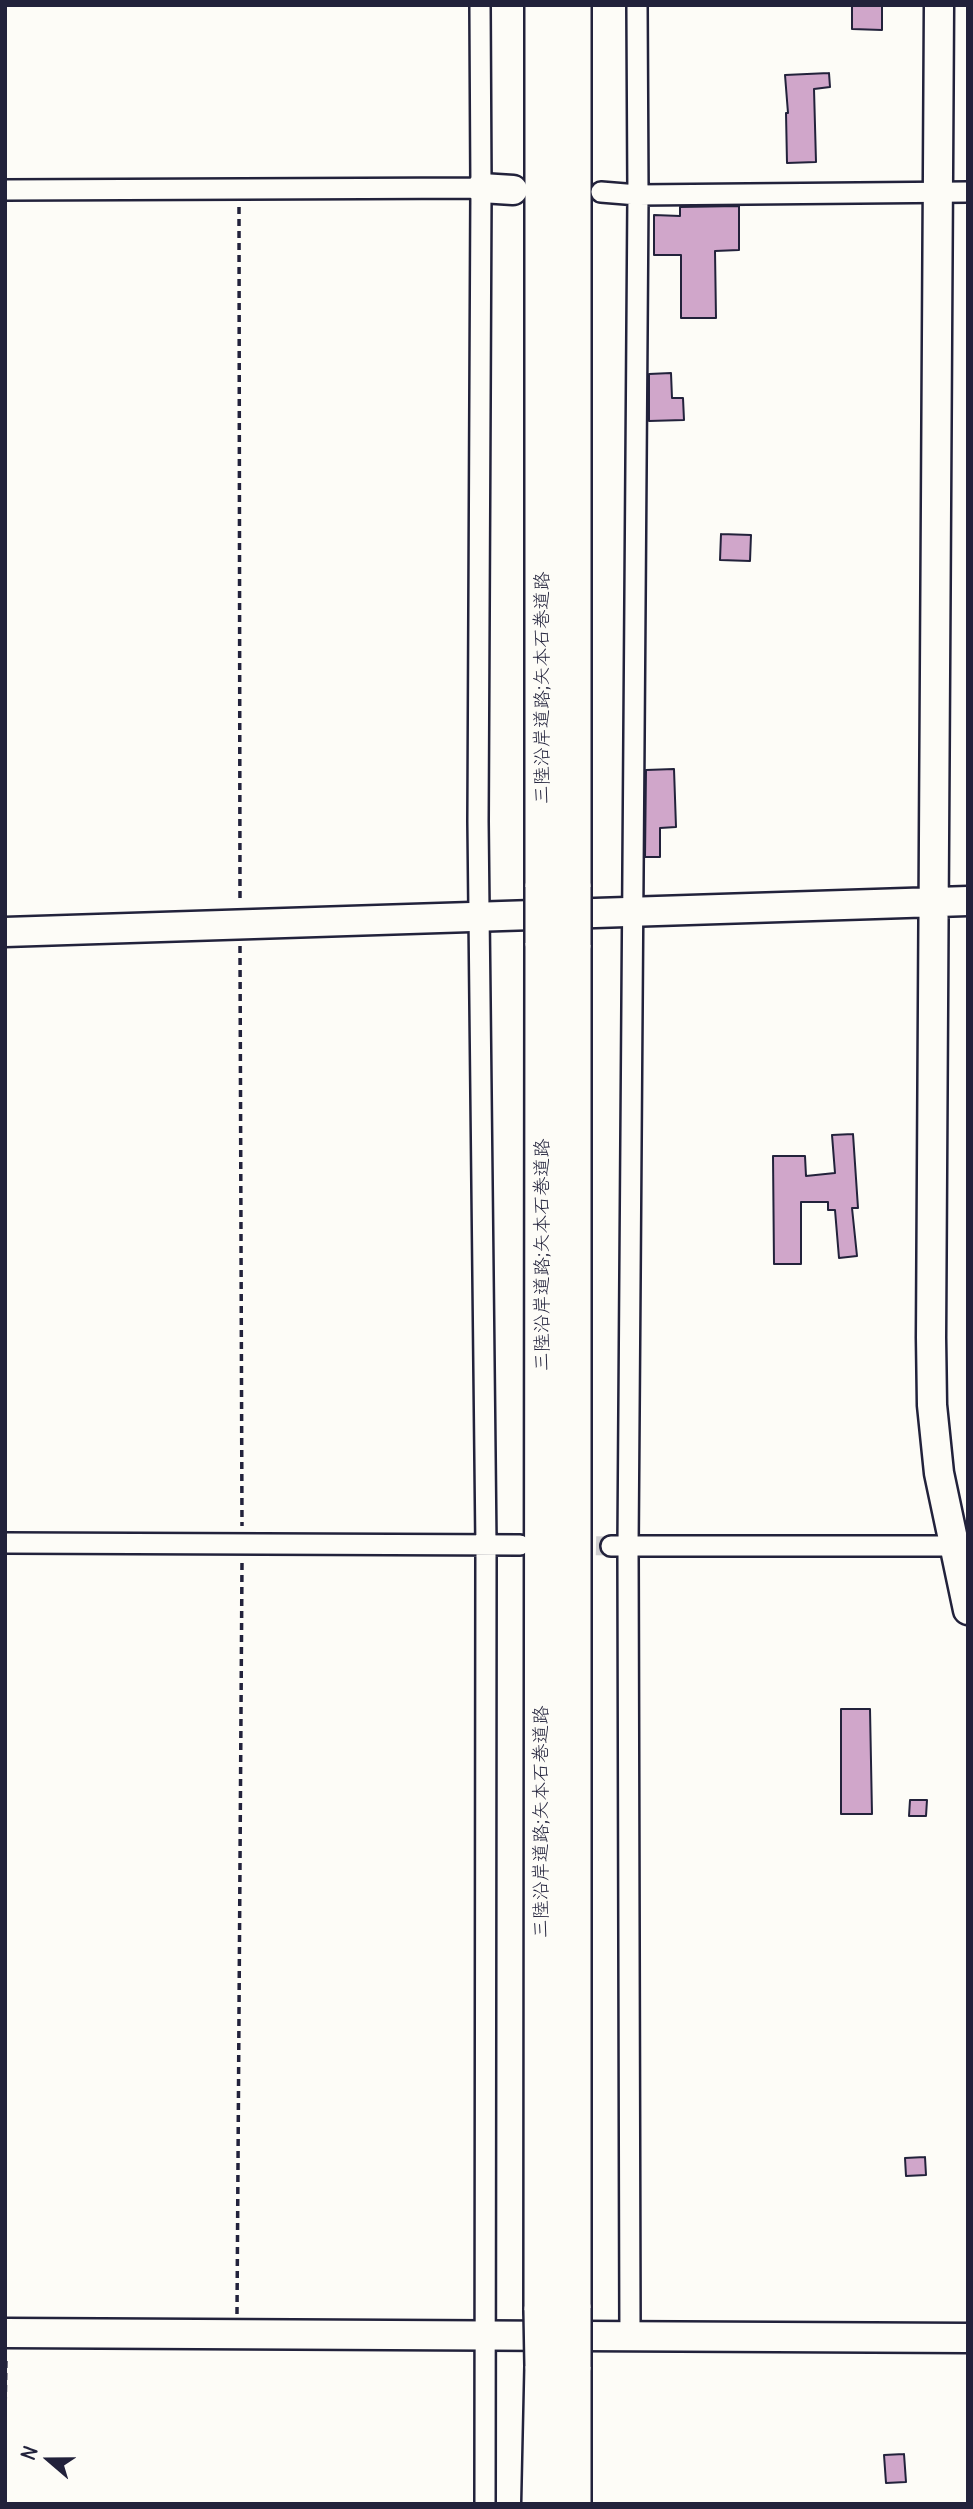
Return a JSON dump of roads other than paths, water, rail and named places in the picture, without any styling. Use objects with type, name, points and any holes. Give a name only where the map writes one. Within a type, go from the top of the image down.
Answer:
[{"type":"highway","name":"三陸沿岸道路;矢本石巻道路","points":[[543,5],[558,887],[558,2367],[573,2504]]},
{"type":"highway","name":"三陸沿岸道路;矢本石巻道路","points":[[558,887],[573,5]]},
{"type":"highway","name":"三陸沿岸道路;矢本石巻道路","points":[[540,2504],[558,2367]]},
{"type":"street","points":[[480,5],[478,807],[486,1546],[485,2504]]},
{"type":"street","points":[[630,2336],[620,1546],[632,913],[637,5]]},
{"type":"street","points":[[939,5],[930,1337],[932,1405],[939,1473],[962,1546],[968,1610]]},
{"type":"street","points":[[5,190],[513,190]]},
{"type":"street","points":[[601,192],[638,195],[968,192]]},
{"type":"street","points":[[5,932],[968,901]]},
{"type":"street","points":[[5,1542],[520,1545]]},
{"type":"street","points":[[620,1546],[962,1546]]},
{"type":"street","points":[[6,2333],[968,2338]]},
{"type":"tunnel","points":[[567,1545],[611,1546]]}]
